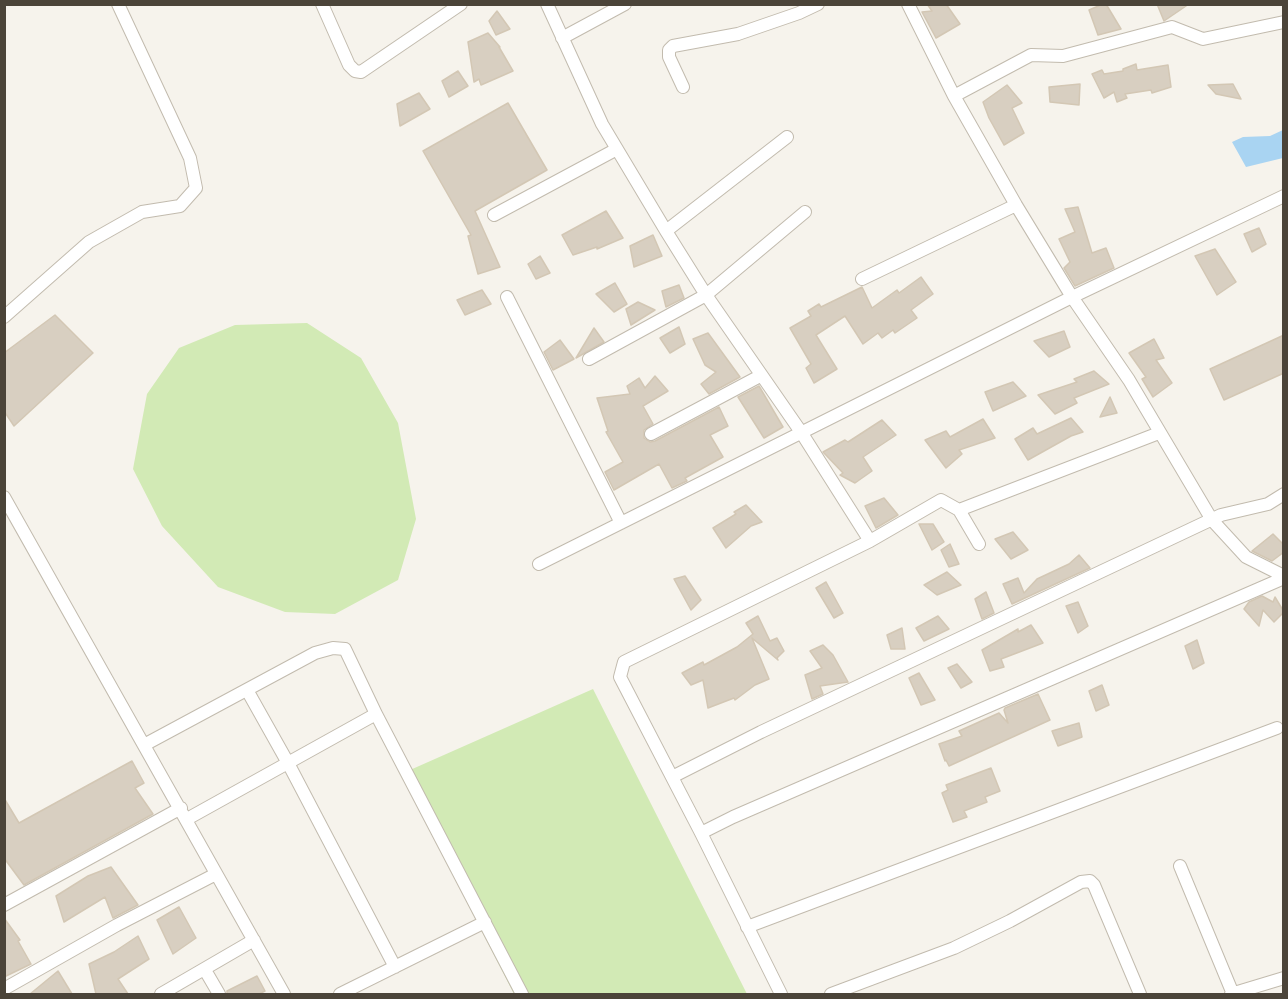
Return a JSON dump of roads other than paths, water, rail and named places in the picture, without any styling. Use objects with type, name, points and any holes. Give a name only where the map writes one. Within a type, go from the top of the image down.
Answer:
[{"type":"street","points":[[4,317],[89,242],[142,212],[180,207],[196,188],[190,158],[118,4]]},
{"type":"street","points":[[322,4],[349,65],[355,71],[361,72],[461,4]]},
{"type":"street","points":[[547,4],[602,124],[666,231],[760,376],[801,432],[870,541]]},
{"type":"street","points":[[562,38],[625,4]]},
{"type":"street","points":[[683,87],[669,57],[669,50],[673,46],[738,34],[818,4]]},
{"type":"street","points":[[908,4],[954,96],[1016,205],[1072,297],[1129,380],[1212,520],[1246,557],[1284,577]]},
{"type":"street","points":[[954,96],[1031,55],[1063,56],[1172,27],[1203,39],[1284,22]]},
{"type":"street","points":[[666,231],[787,137]]},
{"type":"street","points":[[494,215],[617,149]]},
{"type":"street","points":[[539,564],[1072,297],[1284,196]]},
{"type":"street","points":[[862,279],[1016,205]]},
{"type":"street","points":[[589,359],[706,295],[805,212]]},
{"type":"street","points":[[507,297],[621,523]]},
{"type":"street","points":[[651,434],[760,376]]},
{"type":"street","points":[[959,510],[1159,433]]},
{"type":"street","points":[[672,777],[761,732],[1221,514],[1268,504],[1284,494]]},
{"type":"street","points":[[4,497],[284,994]]},
{"type":"street","points":[[780,994],[620,676],[624,662],[870,541],[941,500],[959,510],[979,544]]},
{"type":"street","points":[[701,833],[744,812],[1284,577]]},
{"type":"street","points":[[144,745],[315,653],[333,648],[345,649],[376,714],[522,994]]},
{"type":"street","points":[[247,690],[395,967]]},
{"type":"street","points":[[4,905],[288,763],[376,714]]},
{"type":"street","points":[[747,927],[1277,728]]},
{"type":"street","points":[[1180,866],[1232,994],[1284,978]]},
{"type":"street","points":[[4,988],[117,925],[216,874]]},
{"type":"street","points":[[831,994],[954,948],[1081,882],[1090,881],[1094,885],[1140,994]]},
{"type":"street","points":[[340,994],[485,922]]},
{"type":"street","points":[[161,994],[254,940]]},
{"type":"street","points":[[205,970],[219,994]]},
{"type":"water","points":[[1283,130],[1283,158],[1246,167],[1232,142],[1243,137],[1270,136]]}]
